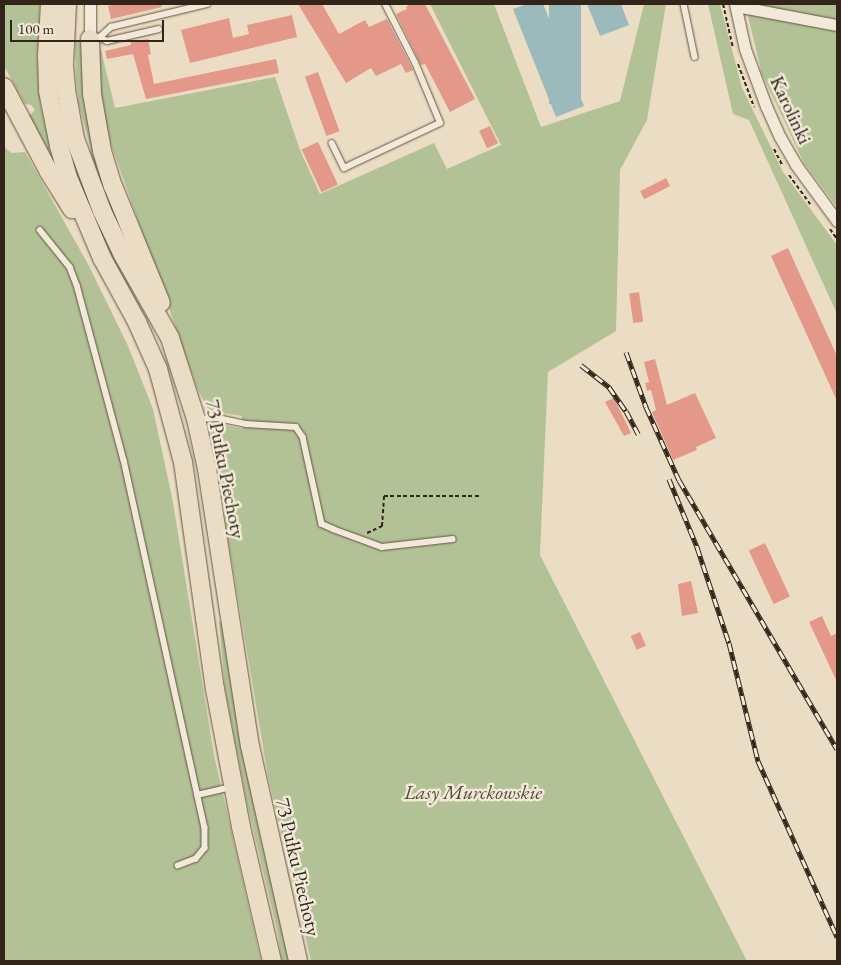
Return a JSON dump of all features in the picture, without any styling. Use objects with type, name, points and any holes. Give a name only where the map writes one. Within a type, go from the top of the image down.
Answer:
[{"type":"main road","name":"73 Pułku Piechoty","points":[[50,4],[47,64],[52,121],[69,180],[102,258],[137,322],[154,361],[171,410],[192,518],[215,689],[272,961]]},
{"type":"main road","name":"73 Pułku Piechoty","points":[[67,4],[64,65],[66,90],[75,139],[102,211],[122,254],[170,338],[196,419],[207,468],[250,746],[298,961]]},
{"type":"main road","points":[[95,38],[92,94],[102,151],[113,186],[159,299],[170,338]]},
{"type":"main road","points":[[7,94],[49,172],[102,258]]},
{"type":"street","points":[[90,4],[95,38]]},
{"type":"street","points":[[736,5],[837,25]]},
{"type":"street","name":"Karolinki","points":[[736,5],[752,71],[780,137],[796,165],[837,221]]},
{"type":"lane","points":[[95,38],[111,27],[207,4]]},
{"type":"lane","points":[[332,143],[344,168],[440,123],[415,63],[385,4]]},
{"type":"lane","points":[[684,4],[694,57]]},
{"type":"lane","points":[[95,38],[107,41],[159,30]]},
{"type":"lane","points":[[40,230],[70,267],[78,285],[124,460],[205,826],[205,848],[196,859],[178,866]]},
{"type":"lane","points":[[196,419],[218,418],[246,424],[296,427],[303,436],[322,524],[382,547],[453,539]]},
{"type":"lane","points":[[197,795],[234,786]]},
{"type":"path","points":[[355,538],[382,526],[384,496],[480,496]]},
{"type":"green space","points":[[4,4],[40,4],[37,57],[40,102],[51,149],[47,151],[29,116],[35,110],[31,105],[25,104],[4,66]]},
{"type":"green space","name":"Lasy Murckowskie","points":[[430,4],[494,4],[541,127],[620,101],[644,4],[666,4],[647,120],[620,170],[616,331],[548,372],[540,555],[747,961],[311,961],[268,776],[211,438],[211,429],[221,424],[243,429],[242,416],[209,411],[197,388],[105,127],[97,53],[101,50],[115,108],[275,77],[300,150],[320,194],[434,143],[447,169],[501,145]]},
{"type":"green space","points":[[708,4],[720,4],[742,88],[783,172],[837,245],[837,314],[749,120],[733,114]]},
{"type":"green space","points":[[745,4],[837,5],[837,207],[804,163],[762,74]]},
{"type":"green space","points":[[75,42],[84,42],[100,163],[95,165],[79,105]]},
{"type":"green space","points":[[4,147],[12,153],[25,152],[88,264],[128,346],[153,409],[173,502],[214,755],[261,961],[4,961]]},
{"type":"green space","points":[[219,622],[223,622],[291,961],[282,961],[277,930],[247,803],[225,689]]},
{"type":"water","points":[[527,4],[543,4],[584,106],[556,117],[513,9]]},
{"type":"water","points":[[549,4],[581,4],[581,104],[549,104]]},
{"type":"water","points":[[587,4],[621,4],[629,25],[600,36]]},
{"type":"building","points":[[118,4],[161,4],[162,7],[111,19],[108,6]]},
{"type":"building","points":[[298,4],[322,4],[339,34],[365,20],[369,27],[387,19],[413,70],[406,73],[401,64],[376,76],[371,68],[346,83]]},
{"type":"building","points":[[410,4],[425,4],[475,99],[450,112],[425,64],[421,65],[396,14],[407,9],[406,7]]},
{"type":"building","points":[[292,15],[297,37],[190,63],[181,30],[229,18],[233,38],[249,34],[247,25]]},
{"type":"building","points":[[148,39],[151,54],[148,55],[154,84],[276,59],[279,73],[146,99],[133,54],[107,59],[105,51],[131,45],[131,42]]},
{"type":"building","points":[[318,72],[340,131],[326,136],[305,77]]},
{"type":"building","points":[[490,126],[498,143],[487,148],[479,131]]},
{"type":"building","points":[[318,142],[338,185],[322,192],[302,150]]},
{"type":"building","points":[[666,178],[670,186],[644,199],[640,191]]},
{"type":"building","points":[[788,248],[837,356],[837,401],[771,256]]},
{"type":"building","points":[[639,292],[643,322],[633,323],[629,293]]},
{"type":"building","points":[[655,359],[667,405],[695,393],[716,438],[696,447],[697,450],[673,460],[652,412],[656,410],[651,390],[647,391],[645,383],[649,382],[644,362]]},
{"type":"building","points":[[614,398],[631,433],[624,436],[605,402]]},
{"type":"building","points":[[765,543],[790,596],[774,604],[749,551]]},
{"type":"building","points":[[691,581],[698,613],[682,616],[678,584]]},
{"type":"building","points":[[822,616],[831,636],[837,633],[837,682],[809,622]]},
{"type":"building","points":[[640,632],[646,646],[637,650],[631,636]]},
{"type":"railway","points":[[626,352],[646,407],[679,480],[837,749]]},
{"type":"railway","points":[[581,365],[609,387],[626,411],[638,434]]},
{"type":"railway","points":[[669,479],[697,547],[729,643],[758,761],[837,937]]}]
